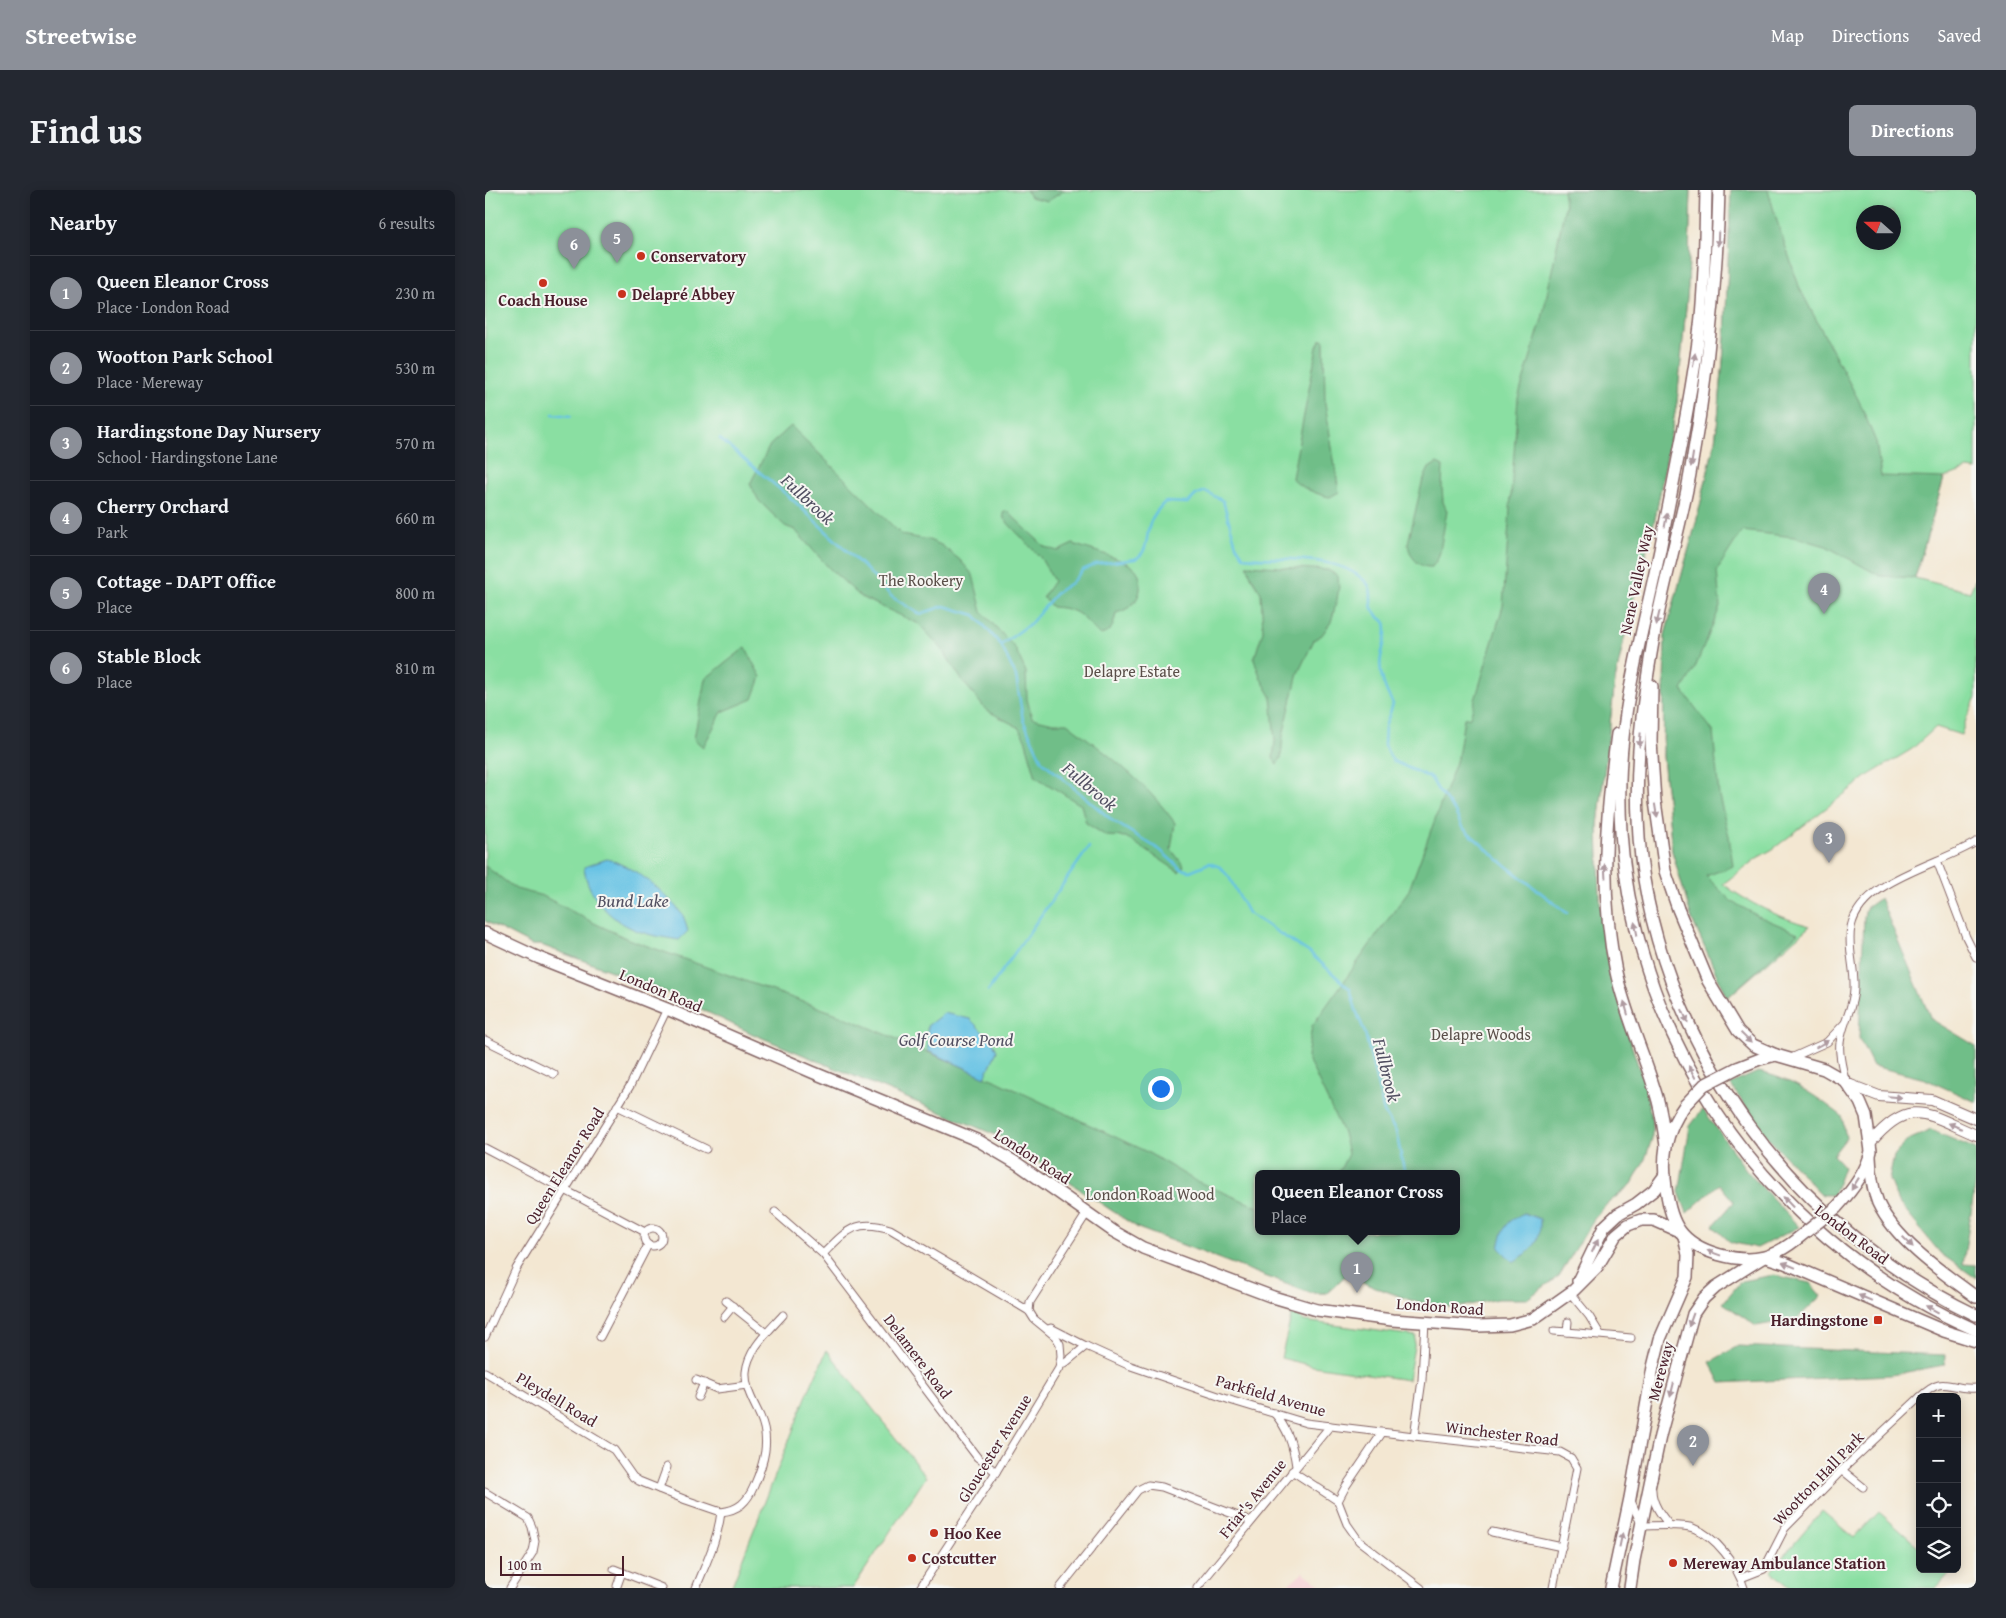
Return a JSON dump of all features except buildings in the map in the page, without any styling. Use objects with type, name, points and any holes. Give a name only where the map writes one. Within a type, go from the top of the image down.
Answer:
[{"type":"highway","name":"Nene Valley Way","points":[[1650,976],[1641,950],[1623,859],[1620,777],[1627,709],[1675,474],[1700,325],[1706,190]]},
{"type":"highway","name":"Nene Valley Way","points":[[1667,971],[1641,858],[1638,821],[1638,766],[1643,708],[1653,640],[1690,476],[1711,326],[1718,242],[1719,190]]},
{"type":"highway","points":[[1656,568],[1632,645],[1606,819],[1605,860],[1607,912],[1616,971],[1627,1013],[1659,1104],[1666,1146]]},
{"type":"highway","points":[[1653,640],[1651,741],[1655,801],[1665,871],[1687,933],[1708,981],[1738,1031],[1753,1045],[1776,1055],[1824,1069],[1847,1082],[1860,1102],[1865,1116],[1871,1142],[1870,1157],[1873,1187],[1879,1204],[1891,1223],[1907,1242],[1976,1297]]},
{"type":"highway","name":"London Road","points":[[485,933],[539,958],[667,1009],[785,1061],[979,1141],[1019,1164],[1113,1231],[1143,1248],[1273,1296],[1317,1310],[1359,1316],[1478,1326],[1510,1325],[1533,1319],[1572,1292],[1597,1267],[1615,1235],[1627,1225],[1641,1220],[1654,1220],[1682,1233],[1709,1252],[1722,1256],[1738,1258],[1764,1257]]},
{"type":"highway","name":"London Road","points":[[1667,971],[1698,1044],[1727,1095],[1768,1151],[1815,1202],[1848,1232],[1896,1270],[1976,1315]]},
{"type":"highway","name":"London Road","points":[[1650,976],[1681,1052],[1709,1104],[1738,1145],[1768,1181],[1799,1214],[1856,1260],[1922,1303],[1976,1330]]},
{"type":"highway","points":[[1666,1146],[1676,1117],[1704,1086],[1737,1068],[1776,1055]]},
{"type":"highway","name":"Mereway","points":[[1611,1588],[1630,1498],[1653,1367],[1661,1339],[1687,1277],[1688,1255],[1682,1233],[1671,1214],[1665,1174],[1666,1146]]},
{"type":"highway","name":"Mereway","points":[[1630,1588],[1634,1560],[1675,1374],[1693,1314],[1704,1298],[1716,1287],[1764,1257],[1785,1248],[1836,1208],[1857,1182],[1870,1157]]},
{"type":"highway","name":"London Road","points":[[1572,1292],[1604,1227],[1618,1214],[1637,1204],[1654,1190],[1665,1174]]},
{"type":"highway","points":[[1764,1257],[1785,1263],[1944,1331],[1976,1340]]},
{"type":"main road","points":[[1847,1082],[1879,1096],[1932,1100],[1976,1119]]},
{"type":"main road","points":[[1871,1142],[1893,1119],[1916,1112],[1926,1114],[1976,1135]]},
{"type":"street","points":[[1847,1082],[1839,1044],[1854,989],[1850,938],[1851,928],[1857,911],[1863,902],[1879,889],[1976,842]]},
{"type":"street","points":[[1937,861],[1966,938],[1976,957]]},
{"type":"street","name":"Queen Eleanor Road","points":[[485,1338],[516,1269],[630,1086],[667,1009]]},
{"type":"street","points":[[1790,1058],[1827,1042],[1846,1021]]},
{"type":"street","points":[[485,1040],[555,1074]]},
{"type":"street","points":[[617,1106],[706,1148]]},
{"type":"street","points":[[485,1148],[645,1232]]},
{"type":"street","name":"Delamere Road","points":[[775,1212],[823,1254],[977,1457],[996,1472]]},
{"type":"street","points":[[1029,1311],[1030,1302],[1087,1213]]},
{"type":"street","points":[[823,1254],[842,1235],[861,1224],[875,1224],[890,1229],[1029,1311],[1038,1322],[1056,1337],[1060,1344],[1060,1365],[1064,1364],[1086,1346]]},
{"type":"street","points":[[654,1227],[661,1233],[662,1239],[658,1244],[652,1246],[648,1244],[644,1240],[645,1232],[654,1227]]},
{"type":"street","points":[[601,1337],[648,1244]]},
{"type":"street","points":[[1572,1292],[1600,1334]]},
{"type":"street","points":[[726,1301],[766,1333]]},
{"type":"street","points":[[724,1317],[733,1306]]},
{"type":"street","points":[[667,1467],[659,1489],[721,1512],[738,1508],[745,1503],[753,1489],[765,1456],[766,1445],[761,1418],[747,1385],[746,1372],[753,1351],[766,1333],[783,1315]]},
{"type":"street","points":[[1414,1436],[1422,1380],[1425,1322]]},
{"type":"street","points":[[1567,1332],[1568,1322]]},
{"type":"street","name":"Parkfield Avenue","points":[[1047,1329],[1051,1328],[1128,1364],[1306,1423],[1414,1436]]},
{"type":"street","points":[[1554,1331],[1631,1338]]},
{"type":"street","name":"Gloucester Avenue","points":[[920,1588],[996,1472],[1060,1365]]},
{"type":"street","name":"Pleydell Road","points":[[485,1372],[614,1450],[633,1476],[659,1489]]},
{"type":"street","points":[[696,1380],[717,1388],[747,1385]]},
{"type":"street","points":[[698,1398],[704,1384]]},
{"type":"street","name":"Wootton Hall Park","points":[[1925,1393],[1935,1384],[1976,1388]]},
{"type":"street","name":"Wootton Hall Park","points":[[1741,1578],[1764,1569],[1785,1528],[1842,1470],[1916,1401]]},
{"type":"street","points":[[1273,1413],[1283,1423],[1290,1437],[1294,1469],[1338,1501],[1347,1524],[1359,1541],[1421,1588]]},
{"type":"street","name":"Friar's Avenue","points":[[1197,1588],[1330,1426]]},
{"type":"street","points":[[1338,1501],[1382,1433]]},
{"type":"street","name":"Winchester Road","points":[[1414,1436],[1560,1452],[1571,1458],[1577,1468],[1553,1588]]},
{"type":"street","points":[[1842,1470],[1863,1487]]},
{"type":"street","points":[[1653,1472],[1653,1500],[1670,1526]]},
{"type":"street","points":[[1060,1588],[1138,1490],[1148,1486],[1162,1487],[1251,1521]]},
{"type":"street","points":[[485,1492],[528,1518],[535,1541],[533,1552],[510,1588]]},
{"type":"street","points":[[1630,1498],[1642,1526],[1692,1527],[1709,1537],[1722,1550],[1741,1578],[1744,1588]]},
{"type":"street","points":[[696,1588],[719,1528],[721,1512]]},
{"type":"street","points":[[1492,1532],[1562,1547]]},
{"type":"street","points":[[614,1569],[662,1588]]},
{"type":"street","points":[[617,1586],[622,1572]]},
{"type":"shaded area","points":[[1303,1572],[1325,1588],[1284,1588]]},
{"type":"green space","name":"Delapre Estate","points":[[485,190],[1691,190],[1688,286],[1677,402],[1655,519],[1631,607],[1615,681],[1598,825],[1600,901],[1604,943],[1629,1038],[1645,1086],[1652,1122],[1634,1142],[1456,1308],[1413,1301],[1345,1276],[1327,1293],[1310,1293],[1138,1228],[1003,1138],[753,1034],[655,987],[541,945],[532,945],[485,921]]},
{"type":"green space","points":[[1026,190],[1065,190],[1048,201],[1030,197]]},
{"type":"green space","name":"Delapre Woods","points":[[1563,190],[1691,190],[1688,286],[1677,402],[1655,519],[1631,607],[1615,681],[1598,825],[1600,901],[1604,943],[1629,1038],[1645,1086],[1652,1122],[1652,1139],[1644,1162],[1632,1184],[1607,1204],[1594,1219],[1559,1276],[1527,1299],[1497,1299],[1456,1308],[1413,1301],[1345,1276],[1327,1293],[1310,1293],[1138,1228],[1003,1138],[753,1034],[655,987],[541,945],[532,945],[485,921],[485,866],[516,889],[543,896],[628,939],[840,1015],[999,1082],[1147,1152],[1194,1180],[1255,1206],[1255,1235],[1460,1235],[1460,1170],[1340,1170],[1348,1154],[1343,1133],[1307,1057],[1312,1026],[1409,890],[1455,765],[1464,718],[1470,717],[1503,606],[1518,398],[1542,319],[1565,206]]},
{"type":"green space","points":[[1731,190],[1976,190],[1976,470],[1967,469],[1944,478],[1915,578],[1970,592],[1976,577],[1976,697],[1961,735],[1936,727],[1912,749],[1869,775],[1773,849],[1757,858],[1723,884],[1765,909],[1787,919],[1810,926],[1727,998],[1692,919],[1672,851],[1663,756],[1665,635],[1696,523],[1715,441],[1725,338]]},
{"type":"green space","points":[[1731,190],[1768,190],[1800,289],[1859,401],[1876,442],[1881,476],[1944,478],[1915,578],[1880,576],[1826,546],[1794,537],[1742,531],[1717,570],[1720,607],[1695,668],[1682,690],[1713,731],[1719,796],[1729,836],[1733,866],[1706,876],[1731,901],[1758,916],[1798,933],[1727,998],[1692,919],[1672,851],[1663,756],[1665,635],[1696,523],[1715,441],[1718,418],[1725,338]]},
{"type":"green space","points":[[1324,339],[1325,403],[1339,492],[1330,497],[1309,490],[1292,478],[1317,347],[1320,340]]},
{"type":"green space","name":"The Rookery","points":[[791,426],[902,535],[929,540],[941,545],[960,560],[973,575],[982,612],[1015,648],[1026,672],[1027,699],[1032,718],[1053,723],[1067,723],[1125,769],[1151,794],[1175,823],[1171,849],[1184,866],[1179,872],[1126,837],[1106,836],[1086,823],[1081,805],[1036,777],[1025,739],[1018,727],[986,710],[962,680],[942,649],[919,624],[861,597],[830,569],[795,530],[785,526],[759,501],[750,484],[770,445]]},
{"type":"green space","points":[[1437,463],[1443,466],[1443,502],[1447,511],[1438,558],[1432,567],[1427,567],[1422,566],[1412,557],[1408,543],[1422,483],[1429,468]]},
{"type":"green space","points":[[1007,511],[1045,547],[1058,551],[1073,544],[1118,559],[1137,571],[1140,592],[1130,606],[1116,613],[1110,630],[1100,635],[1080,615],[1062,608],[1052,607],[1043,597],[1054,581],[1040,557],[1004,519],[1003,513]]},
{"type":"green space","points":[[1247,565],[1328,570],[1338,576],[1337,600],[1331,622],[1322,635],[1314,640],[1298,673],[1283,736],[1281,758],[1277,764],[1273,758],[1275,741],[1271,696],[1261,679],[1254,659],[1263,631],[1261,593]]},
{"type":"green space","points":[[746,647],[761,677],[753,699],[722,712],[703,747],[694,739],[705,679]]},
{"type":"green space","points":[[1880,898],[1931,1019],[1976,1046],[1976,1102],[1925,1079],[1873,1066],[1859,1038],[1864,917],[1866,908]]},
{"type":"green space","points":[[1758,1072],[1792,1083],[1813,1095],[1842,1116],[1846,1138],[1833,1155],[1844,1167],[1833,1195],[1822,1195],[1765,1135],[1730,1084]]},
{"type":"green space","points":[[1703,1109],[1747,1171],[1799,1227],[1757,1248],[1730,1242],[1713,1226],[1734,1202],[1719,1184],[1687,1213],[1679,1192],[1690,1126]]},
{"type":"green space","points":[[1931,1130],[1976,1149],[1976,1180],[1963,1264],[1976,1265],[1976,1278],[1941,1254],[1898,1202],[1889,1180],[1894,1156],[1906,1141]]},
{"type":"green space","points":[[1774,1275],[1810,1283],[1821,1296],[1797,1319],[1756,1326],[1723,1303],[1741,1281]]},
{"type":"green space","points":[[1292,1313],[1304,1321],[1416,1336],[1408,1380],[1313,1366],[1281,1358]]},
{"type":"green space","points":[[1738,1346],[1945,1355],[1944,1365],[1891,1375],[1721,1383],[1710,1362]]},
{"type":"green space","points":[[827,1350],[926,1477],[853,1588],[731,1588],[808,1392]]},
{"type":"green space","points":[[1822,1511],[1854,1538],[1879,1512],[1916,1544],[1916,1573],[1949,1574],[1936,1588],[1791,1588],[1771,1571]]},
{"type":"water","name":"Bund Lake","points":[[607,859],[628,868],[648,880],[674,904],[682,915],[688,931],[679,940],[635,930],[605,910],[593,894],[584,867]]},
{"type":"water","name":"Golf Course Pond","points":[[944,1013],[970,1019],[993,1042],[997,1051],[985,1077],[928,1051],[927,1026]]},
{"type":"water","points":[[1524,1213],[1540,1219],[1539,1235],[1534,1246],[1513,1262],[1499,1248],[1500,1241],[1509,1223]]},
{"type":"waterway","points":[[553,414],[571,416]]},
{"type":"waterway","name":"Fullbrook","points":[[720,439],[794,501],[866,569],[892,597],[920,614],[944,606],[975,615],[1001,645],[1016,676],[1023,720],[1042,761],[1113,821],[1160,850],[1181,869],[1190,871],[1209,863],[1220,867],[1229,877],[1248,913],[1310,953],[1350,989],[1365,1033],[1384,1112],[1396,1132],[1404,1170]]},
{"type":"waterway","points":[[1001,645],[1031,623],[1057,592],[1071,583],[1083,570],[1096,564],[1135,559],[1140,556],[1145,547],[1152,518],[1165,502],[1188,503],[1196,495],[1205,491],[1223,501],[1236,545],[1244,557],[1324,562],[1340,566],[1366,582],[1371,591],[1373,610],[1385,622],[1386,627],[1380,669],[1385,687],[1393,704],[1385,727],[1384,745],[1393,761],[1431,778],[1455,812],[1462,827],[1505,865],[1567,913]]},
{"type":"waterway","points":[[988,991],[1089,847]]},
{"type":"place","name":"Conservatory","points":[[641,256]]},
{"type":"place","name":"Cottage - DAPT Office","points":[[617,263]]},
{"type":"place","name":"Stable Block","points":[[574,269]]},
{"type":"place","name":"Coach House","points":[[543,283]]},
{"type":"place","name":"Delapré Abbey","points":[[622,294]]},
{"type":"place","name":"Cherry Orchard","points":[[1824,614]]},
{"type":"place","name":"Hardingstone Day Nursery","points":[[1829,863]]},
{"type":"place","name":"Queen Eleanor Cross","points":[[1357,1293]]},
{"type":"place","name":"Hardingstone","points":[[1878,1320]]},
{"type":"place","name":"Wootton Park School","points":[[1693,1466]]},
{"type":"place","name":"Hoo Kee","points":[[934,1533]]},
{"type":"place","name":"Costcutter","points":[[912,1558]]},
{"type":"place","name":"Mereway Ambulance Station","points":[[1673,1563]]},
{"type":"park label","name":"London Road Wood","points":[[1150,1194]]}]
